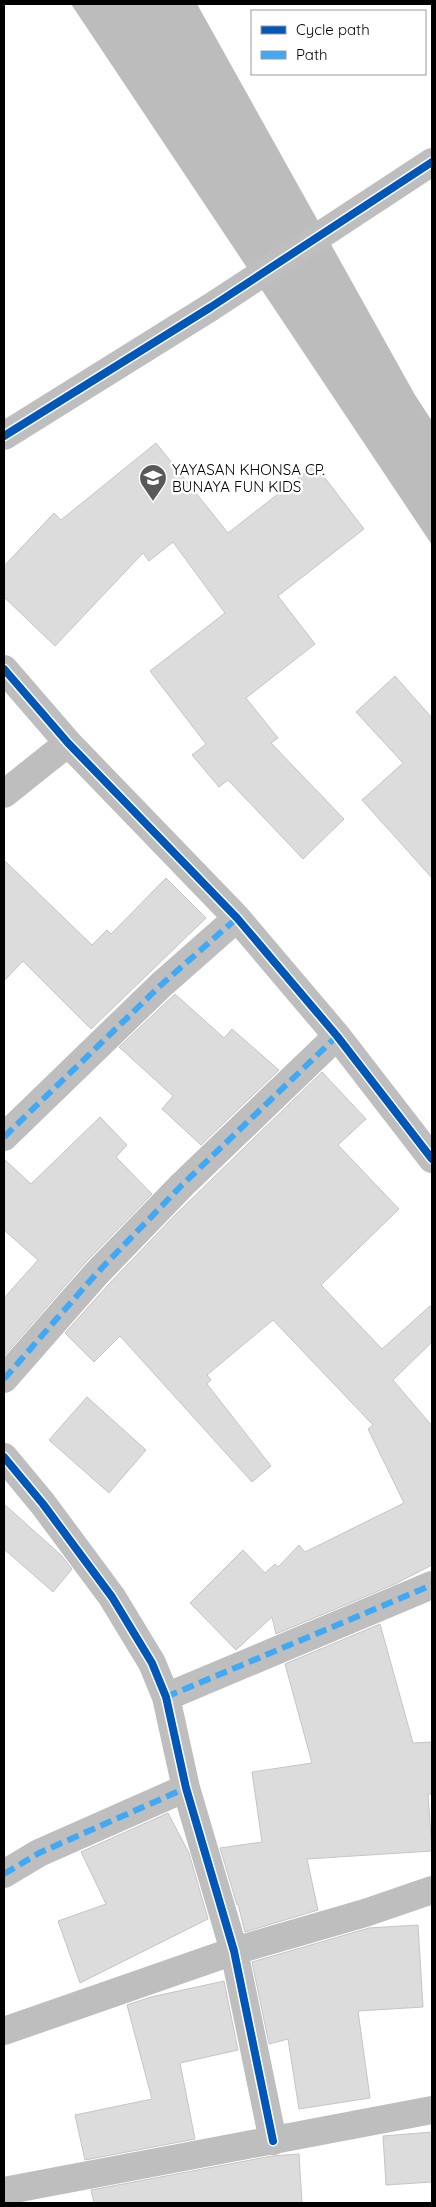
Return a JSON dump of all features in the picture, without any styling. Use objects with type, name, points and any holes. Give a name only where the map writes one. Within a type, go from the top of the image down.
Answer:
[{"type":"street","points":[[4,436],[212,307],[432,162]]},
{"type":"street","points":[[4,670],[68,743],[237,918],[337,1036],[432,1159]]},
{"type":"street","points":[[4,794],[68,743]]},
{"type":"street","points":[[4,1137],[161,984],[237,918]]},
{"type":"street","points":[[4,1379],[102,1267],[182,1185],[337,1036]]},
{"type":"street","points":[[4,1457],[43,1504],[112,1598],[152,1663],[166,1697],[186,1788],[234,1950],[273,2141]]},
{"type":"street","points":[[166,1697],[432,1585]]},
{"type":"street","points":[[4,1874],[39,1853],[186,1788]]},
{"type":"street","points":[[4,2031],[234,1950],[365,1913],[432,1890]]},
{"type":"street","points":[[4,2191],[432,2110]]},
{"type":"shaded area","points":[[71,4],[197,4],[415,395],[432,421],[432,545]]},
{"type":"building","points":[[156,443],[228,533],[315,465],[364,529],[278,596],[315,644],[246,698],[278,738],[271,743],[344,819],[303,859],[228,780],[219,787],[192,755],[206,744],[150,671],[225,613],[173,542],[149,561],[143,553],[55,646],[4,597],[4,566],[54,513],[61,520]]},
{"type":"building","points":[[395,676],[432,718],[432,878],[362,800],[403,763],[356,712]]},
{"type":"building","points":[[4,860],[92,945],[107,930],[111,934],[166,878],[206,918],[91,1029],[23,961],[4,981]]},
{"type":"building","points":[[175,994],[224,1038],[232,1029],[279,1070],[201,1145],[162,1109],[173,1096],[119,1047]]},
{"type":"building","points":[[322,1072],[366,1119],[338,1145],[399,1209],[321,1285],[382,1349],[430,1306],[432,1308],[432,1342],[393,1380],[432,1426],[432,1565],[395,1584],[276,1634],[272,1617],[236,1650],[190,1603],[243,1550],[265,1573],[275,1564],[278,1567],[299,1545],[305,1552],[404,1503],[368,1429],[373,1425],[273,1320],[207,1375],[211,1380],[207,1384],[271,1466],[252,1482],[120,1336],[94,1362],[65,1333],[174,1216]]},
{"type":"building","points":[[100,1117],[127,1145],[116,1157],[152,1194],[85,1263],[4,1356],[4,1298],[38,1260],[4,1230],[4,1159],[31,1184]]},
{"type":"building","points":[[87,1397],[146,1450],[109,1493],[49,1440]]},
{"type":"building","points":[[4,1504],[61,1555],[72,1569],[53,1592],[4,1549]]},
{"type":"building","points":[[380,1624],[413,1743],[432,1742],[432,1794],[428,1794],[432,1851],[307,1859],[318,1910],[245,1932],[220,1848],[262,1842],[252,1772],[312,1763],[285,1664]]},
{"type":"building","points":[[168,1813],[189,1853],[208,1919],[80,1983],[58,1921],[106,1904],[81,1852]]},
{"type":"building","points":[[418,1925],[423,2007],[358,2011],[370,2098],[299,2109],[288,2039],[269,2044],[252,1962],[369,1928]]},
{"type":"building","points":[[224,1981],[238,2050],[180,2063],[195,2139],[85,2160],[75,2115],[152,2099],[127,2005],[151,1997]]},
{"type":"building","points":[[432,2132],[432,2182],[386,2185],[383,2136]]},
{"type":"building","points":[[299,2154],[302,2203],[94,2203],[91,2190],[272,2156]]},
{"type":"marked path","points":[[4,1137],[161,985],[237,918]]},
{"type":"marked path","points":[[4,1379],[96,1274],[182,1185],[337,1036]]},
{"type":"marked path","points":[[166,1697],[432,1585]]},
{"type":"marked path","points":[[4,1874],[39,1853],[186,1788]]},
{"type":"cycle path","points":[[4,436],[211,307],[432,162]]},
{"type":"cycle path","points":[[4,669],[68,743],[237,918],[337,1036],[432,1159]]},
{"type":"cycle path","points":[[4,1457],[43,1504],[112,1597],[152,1663],[166,1697],[186,1788],[234,1951],[273,2141]]},
{"type":"place","name":"YAYASAN KHONSA CP. BUNAYA FUN KIDS","points":[[153,502]]}]
